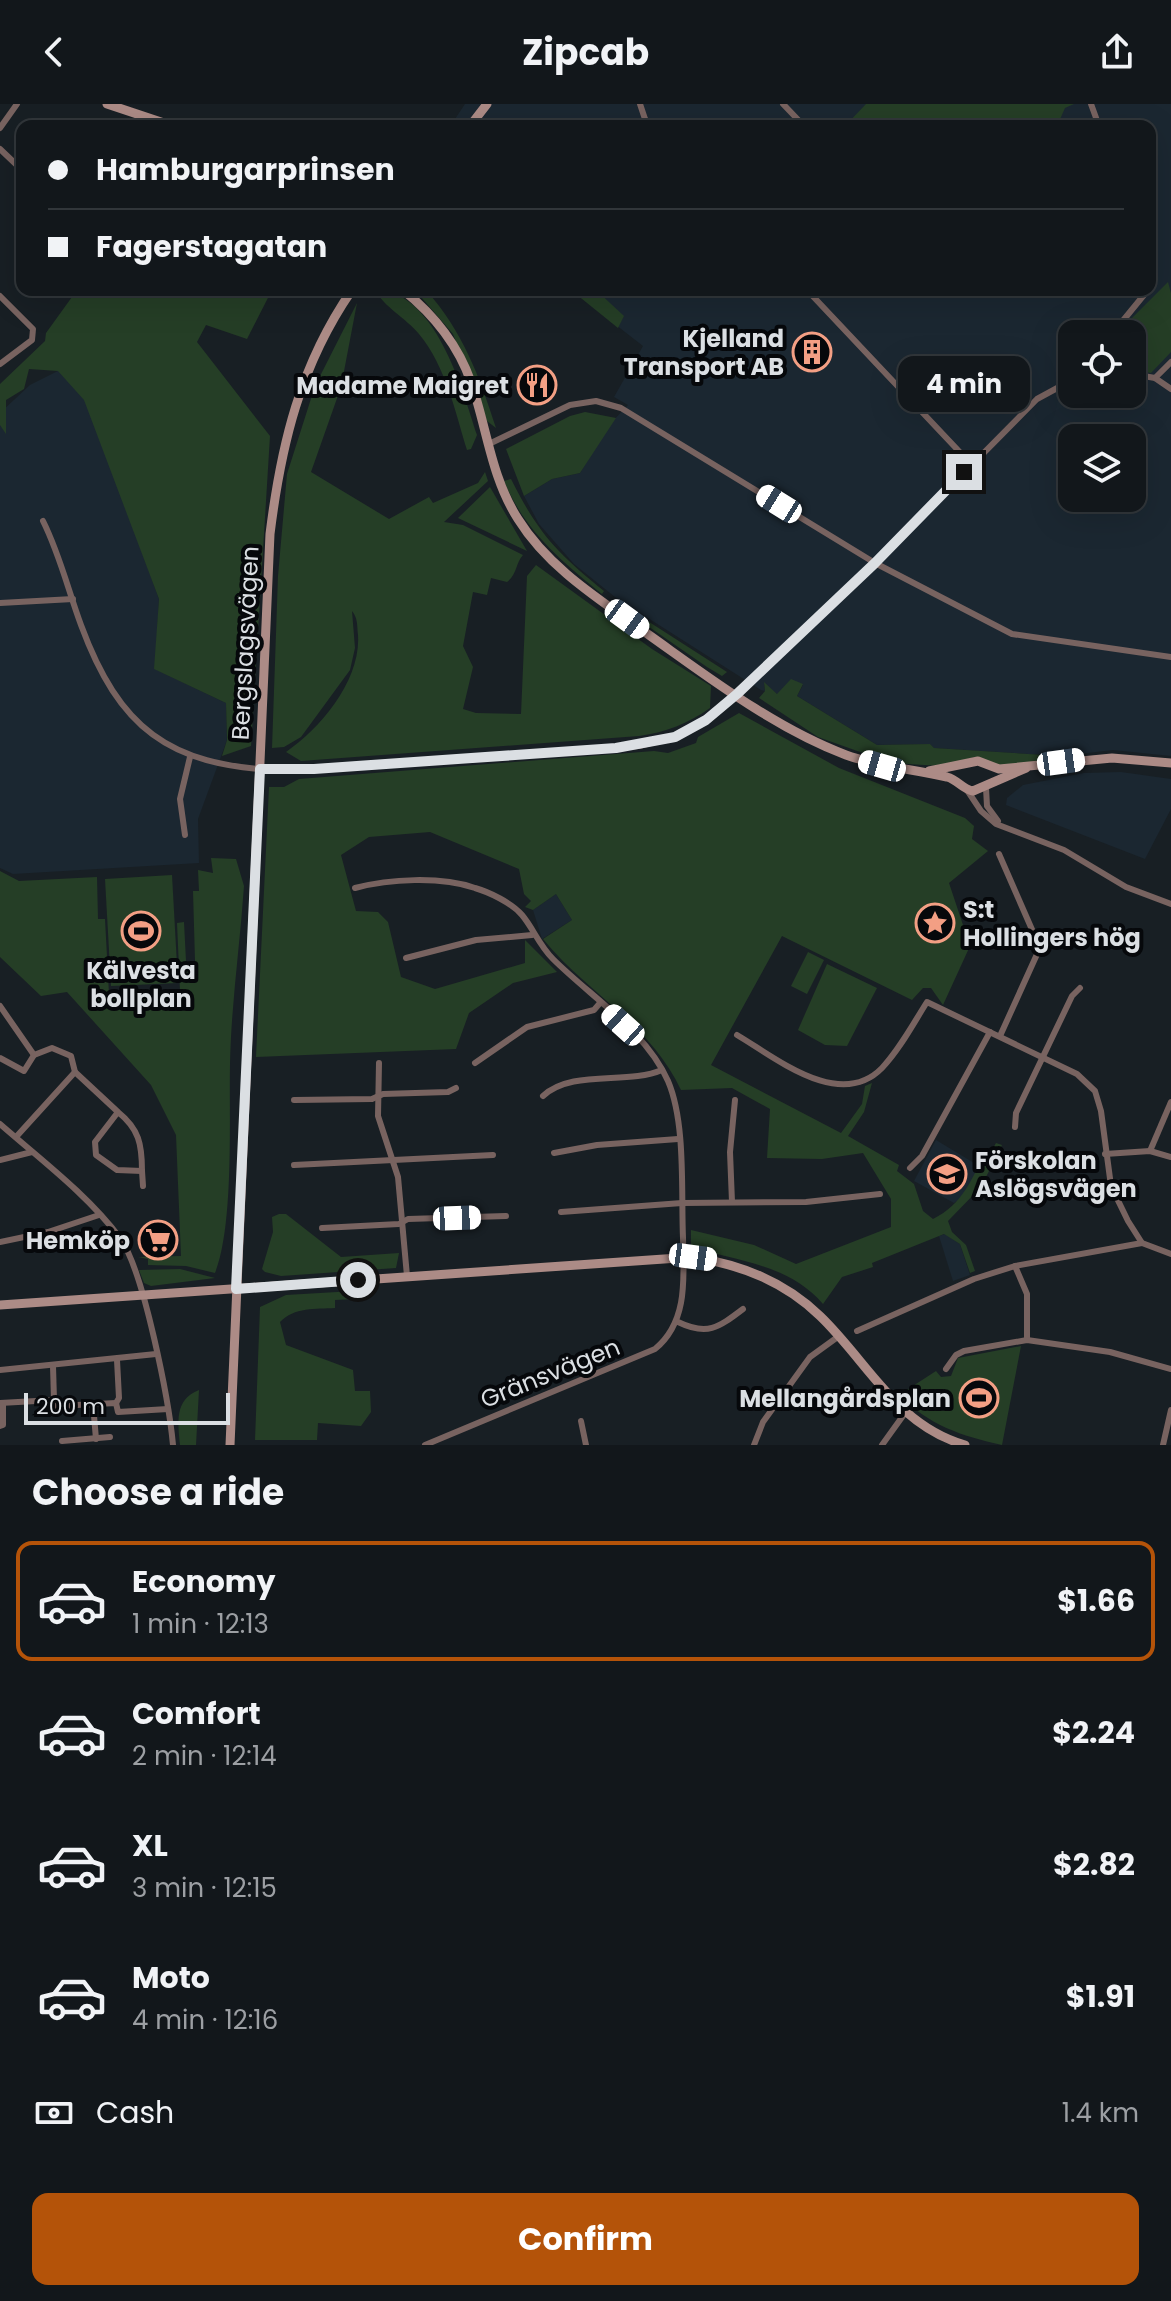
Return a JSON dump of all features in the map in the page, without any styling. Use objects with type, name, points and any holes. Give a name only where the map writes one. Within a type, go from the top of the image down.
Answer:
[{"type":"street","points":[[0,128],[17,104]]},
{"type":"street","points":[[107,104],[155,120]]},
{"type":"street","points":[[475,120],[487,104]]},
{"type":"street","points":[[783,104],[798,120]]},
{"type":"street","points":[[0,149],[16,164]]},
{"type":"street","points":[[0,296],[33,329],[32,340],[0,364]]},
{"type":"street","name":"Bergslagsvägen","points":[[230,1445],[270,534],[279,461],[295,402],[313,356],[348,296]]},
{"type":"street","points":[[410,296],[448,338],[470,379],[501,488],[518,520],[545,554],[580,584],[737,694],[832,749],[882,766],[917,772],[963,786],[990,784],[1026,768]]},
{"type":"street","points":[[813,296],[971,464]]},
{"type":"street","points":[[1123,320],[1143,296]]},
{"type":"street","points":[[1155,378],[1171,362]]},
{"type":"street","points":[[1146,376],[1155,378],[1171,389]]},
{"type":"street","points":[[43,521],[59,553],[105,681],[121,705],[145,730],[190,757],[239,769],[314,769],[639,746],[687,732],[737,694],[875,563],[1037,399],[1058,388]]},
{"type":"street","points":[[489,444],[570,405],[596,401],[621,408],[875,563],[1012,634],[1171,657]]},
{"type":"street","points":[[0,603],[73,599]]},
{"type":"street","points":[[185,835],[180,799],[190,757]]},
{"type":"street","points":[[917,772],[978,761],[991,768],[1026,768],[1112,758],[1171,763]]},
{"type":"street","points":[[963,764],[963,786],[981,811],[1003,826],[1064,850],[1126,887],[1171,904]]},
{"type":"street","points":[[991,768],[987,806],[1003,826]]},
{"type":"street","points":[[999,854],[1037,941],[1038,952],[1000,1036]]},
{"type":"street","points":[[355,888],[416,882],[461,884],[499,899],[522,914],[532,935],[643,1042],[662,1070],[674,1097],[683,1257],[678,1322],[696,1330],[707,1330],[743,1309]]},
{"type":"street","points":[[406,958],[476,940],[532,935]]},
{"type":"street","points":[[1015,1127],[1016,1113],[1072,996],[1080,988]]},
{"type":"street","points":[[737,1035],[803,1073],[835,1086],[858,1083],[880,1070],[927,1002],[1077,1074],[1095,1091],[1101,1111],[1111,1186],[1142,1243]]},
{"type":"street","points":[[475,1063],[527,1027],[594,1010],[600,1003]]},
{"type":"street","points":[[0,1006],[34,1055]]},
{"type":"street","points":[[910,1168],[922,1156],[990,1032]]},
{"type":"street","points":[[0,1058],[24,1071],[34,1055],[52,1048],[71,1056],[75,1072],[134,1127],[139,1138],[143,1186]]},
{"type":"street","points":[[379,1063],[378,1116],[392,1160],[404,1221],[407,1276]]},
{"type":"street","points":[[543,1096],[550,1089],[580,1082],[646,1077],[662,1070]]},
{"type":"street","points":[[16,1137],[75,1072]]},
{"type":"street","points":[[294,1100],[448,1092],[456,1088]]},
{"type":"street","points":[[732,1202],[730,1152],[735,1100]]},
{"type":"street","points":[[1150,1151],[1171,1102]]},
{"type":"street","points":[[118,1112],[95,1142],[96,1155],[117,1170],[142,1171]]},
{"type":"street","points":[[0,1124],[99,1215],[121,1240],[142,1296],[168,1409],[173,1445]]},
{"type":"street","points":[[554,1153],[597,1145],[678,1139]]},
{"type":"street","points":[[1105,1154],[1150,1151],[1171,1157]]},
{"type":"street","points":[[0,1160],[32,1152]]},
{"type":"street","points":[[294,1165],[493,1155]]},
{"type":"street","points":[[561,1212],[682,1203],[806,1202],[880,1194]]},
{"type":"street","points":[[0,1242],[48,1232],[99,1215]]},
{"type":"street","points":[[322,1228],[506,1216]]},
{"type":"street","points":[[857,1331],[974,1279],[1015,1266],[1142,1243],[1171,1254]]},
{"type":"street","points":[[0,1305],[683,1257],[715,1261],[760,1275],[805,1303],[839,1336],[905,1413],[938,1435],[965,1445]]},
{"type":"street","points":[[1015,1266],[1027,1294],[1027,1340]]},
{"type":"street","name":"Gränsvägen","points":[[425,1445],[655,1349],[669,1338],[678,1322]]},
{"type":"street","points":[[754,1445],[763,1422],[810,1357],[839,1336]]},
{"type":"street","points":[[946,1369],[956,1355],[964,1351],[1027,1340],[1110,1352],[1171,1369]]},
{"type":"street","points":[[0,1370],[156,1354]]},
{"type":"street","points":[[117,1360],[118,1412],[168,1409]]},
{"type":"street","points":[[53,1366],[56,1403],[61,1417]]},
{"type":"street","points":[[0,1426],[3,1425],[2,1404],[116,1403]]},
{"type":"street","points":[[93,1404],[96,1439]]},
{"type":"street","points":[[1163,1445],[1171,1410]]},
{"type":"street","points":[[885,1444],[905,1413]]},
{"type":"street","points":[[581,1421],[586,1445]]},
{"type":"street","points":[[62,1441],[110,1437]]},
{"type":"shaded area","points":[[465,104],[1171,104],[1171,756],[1113,750],[1062,756],[934,748],[930,744],[877,745],[797,696],[803,685],[777,694],[764,684],[765,691],[761,690],[615,597],[574,564],[539,524],[524,496],[552,479],[580,473],[609,425],[628,405],[614,397],[643,346],[579,296],[1156,296],[1156,120],[454,120]]},
{"type":"shaded area","points":[[62,369],[87,400],[159,599],[155,669],[226,703],[227,740],[198,819],[199,863],[13,874],[0,868],[0,413],[30,385]]},
{"type":"shaded area","points":[[1121,772],[1171,779],[1171,809],[1145,859],[1006,805],[1007,798],[1023,785],[1084,773]]},
{"type":"shaded area","points":[[556,894],[572,920],[542,939],[533,910]]},
{"type":"shaded area","name":"Förskolan Aslögsvägen","points":[[936,1140],[979,1166],[965,1196],[954,1203],[914,1181]]},
{"type":"shaded area","points":[[945,1234],[960,1244],[970,1275],[953,1281],[939,1236]]},
{"type":"green space","points":[[866,104],[1074,104],[1065,108],[1060,120],[851,120]]},
{"type":"green space","points":[[1168,282],[1171,293],[1171,352],[1151,373],[1146,372],[1146,320],[1130,320]]},
{"type":"green space","points":[[73,296],[269,296],[247,339],[206,325],[197,342],[270,436],[251,746],[222,756],[227,740],[226,703],[154,669],[159,599],[84,400],[58,371],[29,369],[24,389],[6,400],[6,434],[0,425],[0,384],[45,341],[46,333]]},
{"type":"green space","points":[[380,296],[399,296],[430,323],[454,368],[477,435],[471,449],[467,450],[449,390],[428,347],[414,328]]},
{"type":"green space","points":[[420,296],[431,296],[460,338],[496,428],[487,421],[453,334]]},
{"type":"green space","points":[[578,296],[602,296],[624,316],[618,328]]},
{"type":"green space","points":[[357,303],[341,387],[311,472],[389,519],[429,497],[433,503],[478,483],[485,472],[488,481],[444,522],[463,525],[523,555],[507,582],[491,578],[487,595],[473,592],[463,646],[473,667],[463,709],[476,713],[521,714],[527,576],[536,565],[652,649],[711,686],[710,708],[676,726],[639,736],[301,761],[286,752],[325,716],[353,669],[358,635],[352,611],[355,648],[350,670],[301,737],[284,747],[272,748],[278,576],[287,474],[315,386]]},
{"type":"green space","points":[[585,412],[616,418],[580,473],[552,479],[524,496],[506,449],[570,416]]},
{"type":"green space","points":[[511,479],[530,514],[550,541],[604,591],[602,594],[533,530],[504,481]]},
{"type":"green space","points":[[490,487],[527,551],[458,518]]},
{"type":"green space","points":[[615,600],[727,672],[722,676],[707,667],[613,602]]},
{"type":"green space","points":[[791,679],[803,684],[797,696],[877,745],[930,744],[934,748],[1062,756],[1002,767],[975,757],[941,766],[891,763],[818,737],[759,698],[765,691],[764,682],[777,694]]},
{"type":"green space","points":[[739,713],[839,768],[965,818],[974,826],[972,839],[988,851],[949,883],[970,946],[943,1005],[931,988],[923,988],[912,1000],[782,936],[711,1065],[841,1133],[862,1104],[865,1086],[872,1083],[864,1112],[848,1136],[899,1165],[897,1171],[914,1184],[923,1211],[933,1219],[959,1198],[986,1150],[991,1152],[996,1143],[1002,1145],[981,1187],[948,1221],[952,1232],[966,1245],[975,1271],[970,1273],[960,1244],[944,1234],[872,1263],[873,1267],[842,1277],[823,1304],[794,1280],[778,1272],[691,1247],[691,1230],[754,1245],[796,1264],[891,1227],[891,1199],[863,1153],[822,1159],[767,1158],[770,1109],[732,1088],[681,1090],[653,1046],[543,939],[572,920],[556,894],[533,910],[525,907],[531,901],[524,894],[519,869],[430,832],[369,837],[341,855],[356,911],[378,912],[388,922],[401,977],[435,989],[525,963],[525,940],[557,972],[513,983],[469,1013],[456,1049],[256,1057],[269,787],[284,787],[299,779],[654,751],[668,753],[696,743],[698,737]]},
{"type":"green space","points":[[211,858],[236,859],[244,886],[231,1043],[228,1200],[215,1273],[186,1266],[148,1265],[148,1259],[138,1257],[181,1256],[176,1135],[151,1085],[67,992],[41,996],[0,957],[0,871],[19,881],[97,877],[98,919],[105,919],[109,994],[180,991],[177,923],[184,922],[186,961],[195,961],[193,891],[199,891],[198,870],[213,873]]},
{"type":"green space","name":"Kälvesta bollplan","points":[[172,875],[178,983],[111,986],[105,879]]},
{"type":"green space","points":[[808,952],[824,960],[807,994],[791,986]]},
{"type":"green space","points":[[827,964],[877,988],[847,1046],[825,1045],[798,1030]]},
{"type":"green space","points":[[286,1214],[341,1257],[399,1253],[396,1268],[281,1276],[265,1272],[262,1269],[273,1232],[272,1217]]},
{"type":"green space","points":[[180,1269],[215,1278],[151,1286],[144,1283],[139,1270]]},
{"type":"green space","points":[[354,1291],[356,1299],[335,1300],[335,1308],[299,1311],[280,1322],[286,1345],[353,1370],[355,1391],[370,1391],[371,1412],[361,1426],[318,1423],[317,1440],[255,1440],[260,1307],[286,1295]]},
{"type":"green space","points":[[1021,1346],[1002,1445],[946,1428],[899,1395],[936,1371],[941,1377],[951,1376],[958,1358]]},
{"type":"green space","points":[[199,1390],[196,1445],[180,1445],[181,1406]]},
{"type":"place","name":"Kjelland Transport AB","points":[[812,352]]},
{"type":"place","name":"Madame Maigret","points":[[537,385]]},
{"type":"place","name":"S:t Hollingers hög","points":[[935,923]]},
{"type":"place","name":"Kälvesta bollplan","points":[[141,931]]},
{"type":"place","name":"Förskolan Aslögsvägen","points":[[947,1174]]},
{"type":"place","name":"Hemköp","points":[[158,1240]]},
{"type":"place","name":"Mellangårdsplan","points":[[979,1398]]},
{"type":"route","points":[[358,1280],[236,1289],[260,769],[314,769],[616,748],[662,741],[687,732],[737,694],[875,563],[964,472]]}]
